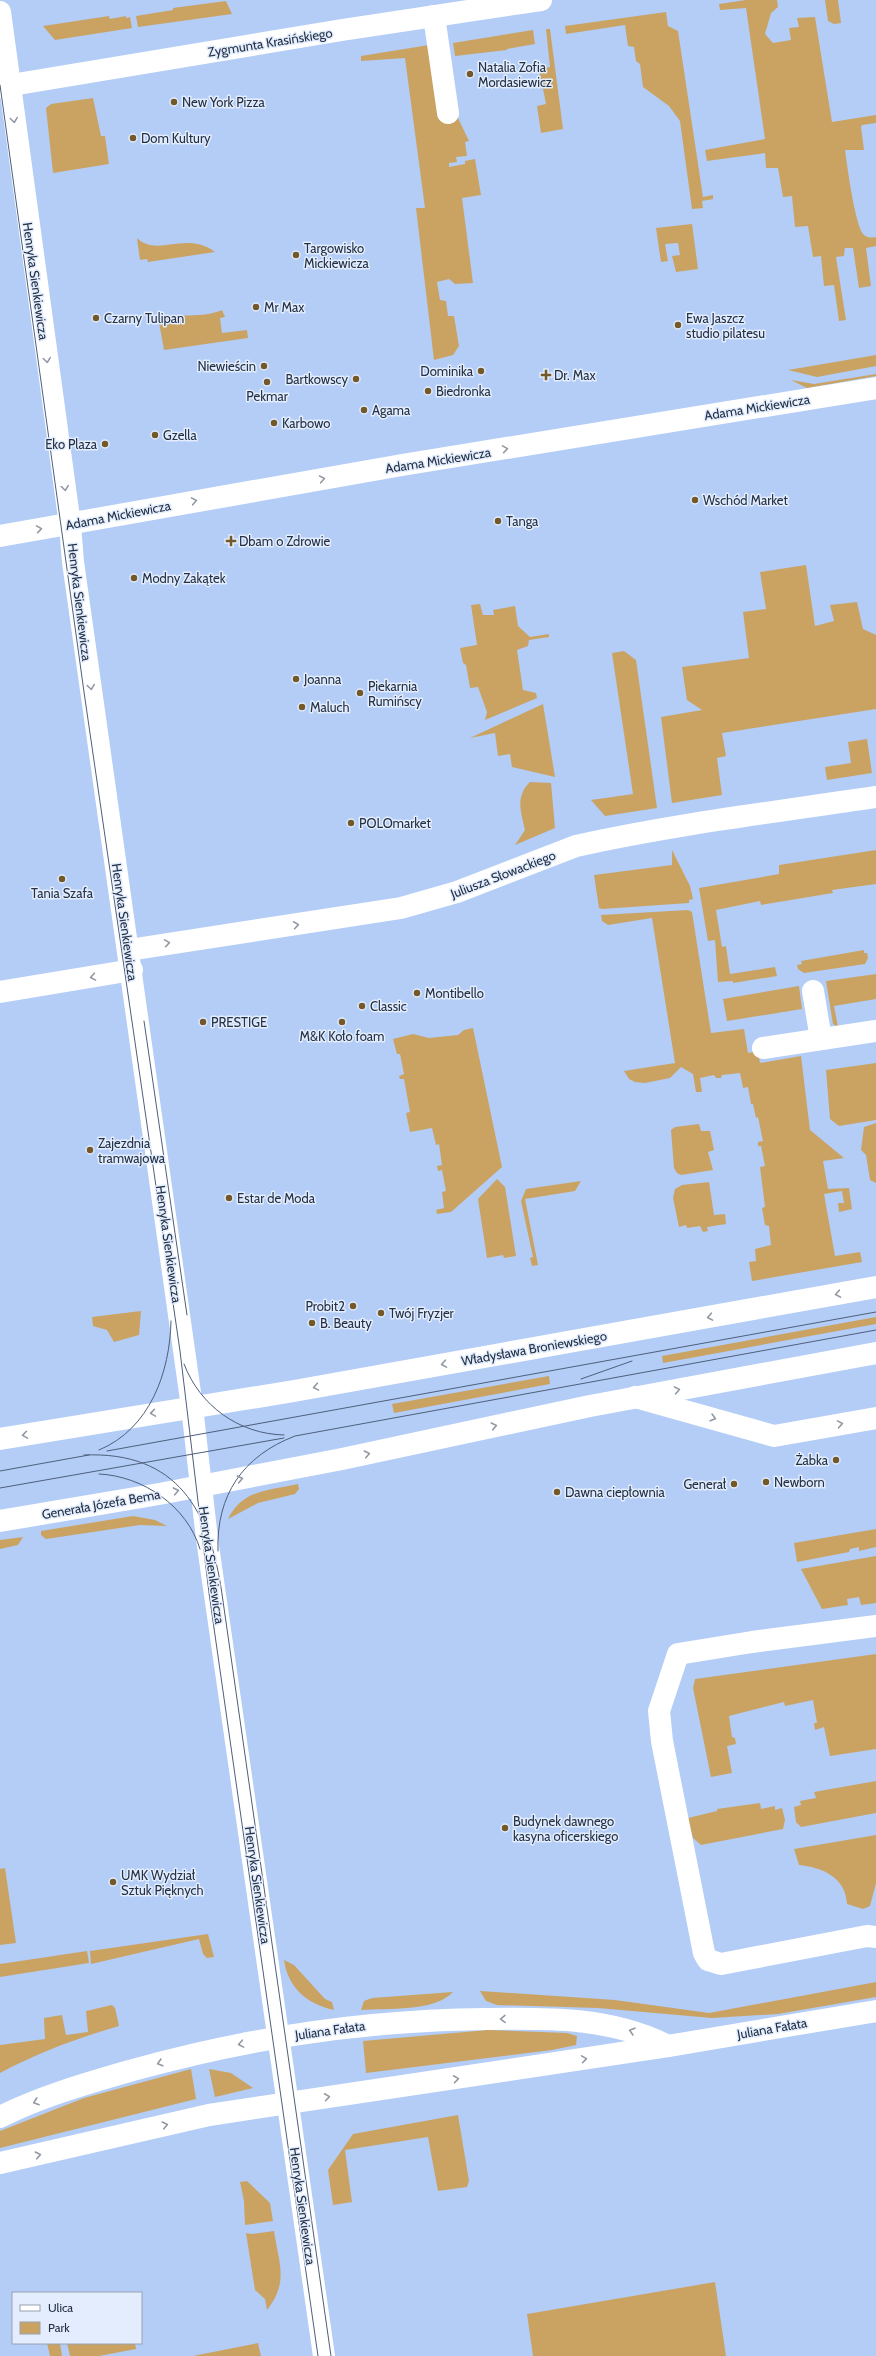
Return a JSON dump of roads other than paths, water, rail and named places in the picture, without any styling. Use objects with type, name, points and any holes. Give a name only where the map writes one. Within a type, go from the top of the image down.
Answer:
[{"type":"street","name":"Zygmunta Krasińskiego","points":[[5,86],[541,0]]},
{"type":"street","name":"Henryka Sienkiewicza","points":[[0,12],[5,86],[70,525],[74,570],[192,1407],[201,1486],[324,2356]]},
{"type":"street","points":[[434,16],[448,113]]},
{"type":"street","name":"Adama Mickiewicza","points":[[0,536],[70,525],[129,512],[876,388]]},
{"type":"street","name":"Juliusza Słowackiego","points":[[0,992],[130,960],[401,908],[444,896],[576,846],[595,841],[684,825],[876,797]]},
{"type":"street","points":[[813,991],[821,1039]]},
{"type":"street","points":[[763,1048],[876,1031]]},
{"type":"street","name":"Władysława Broniewskiego","points":[[192,1407],[876,1287]]},
{"type":"street","points":[[201,1486],[342,1459],[635,1397],[876,1353]]},
{"type":"street","points":[[635,1397],[774,1436],[876,1418]]},
{"type":"street","points":[[0,1439],[192,1407]]},
{"type":"street","name":"Generała Józefa Bema","points":[[0,1521],[201,1486]]},
{"type":"street","points":[[876,1626],[678,1654],[659,1711],[662,1741],[685,1858],[704,1953],[708,1960],[721,1964],[867,1936],[876,1937]]},
{"type":"street","name":"Juliana Fałata","points":[[0,2163],[209,2115],[668,2046],[876,2011]]},
{"type":"street","name":"Juliana Fałata","points":[[0,2117],[19,2107],[109,2077],[197,2052],[348,2026],[438,2020],[555,2019],[596,2023],[634,2031],[668,2046]]},
{"type":"tram line","points":[[0,85],[84,692],[180,1351],[209,1593],[318,2356]]},
{"type":"tram line","points":[[144,1021],[187,1315]]},
{"type":"tram line","points":[[107,1451],[876,1312]]},
{"type":"tram line","points":[[99,1450],[117,1441],[132,1428],[154,1397],[166,1360],[170,1340],[171,1321]]},
{"type":"tram line","points":[[218,1551],[222,1512],[228,1495],[236,1480],[247,1466],[261,1455],[277,1444],[295,1436],[876,1330]]},
{"type":"tram line","points":[[581,1379],[632,1361]]},
{"type":"tram line","points":[[184,1364],[200,1393],[223,1415],[252,1429],[284,1435]]},
{"type":"tram line","points":[[0,1488],[284,1438]]},
{"type":"tram line","points":[[84,1455],[116,1456],[144,1463],[166,1475],[184,1492],[198,1512],[209,1537],[222,1594],[331,2356]]},
{"type":"tram line","points":[[0,1471],[89,1455]]},
{"type":"tram line","points":[[99,1474],[115,1476],[132,1481],[147,1487],[161,1496],[185,1519],[194,1534],[200,1549]]},
{"type":"place","name":"Natalia Zofia Mordasiewicz","points":[[470,74]]},
{"type":"place","name":"New York Pizza","points":[[174,102]]},
{"type":"place","name":"Dom Kultury","points":[[133,138]]},
{"type":"place","name":"Targowisko Mickiewicza","points":[[296,255]]},
{"type":"place","name":"Mr Max","points":[[256,307]]},
{"type":"place","name":"Czarny Tulipan","points":[[96,318]]},
{"type":"place","name":"Ewa Jaszcz studio pilatesu","points":[[678,325]]},
{"type":"place","name":"Niewieścin","points":[[264,366]]},
{"type":"place","name":"Dominika","points":[[481,371]]},
{"type":"place","name":"Dr. Max","points":[[546,375]]},
{"type":"place","name":"Bartkowscy","points":[[356,379]]},
{"type":"place","name":"Pekmar","points":[[267,382]]},
{"type":"place","name":"Biedronka","points":[[428,391]]},
{"type":"place","name":"Agama","points":[[364,410]]},
{"type":"place","name":"Karbowo","points":[[274,423]]},
{"type":"place","name":"Gzella","points":[[155,435]]},
{"type":"place","name":"Eko Plaza","points":[[105,444]]},
{"type":"place","name":"Wschód Market","points":[[695,500]]},
{"type":"place","name":"Tanga","points":[[498,521]]},
{"type":"place","name":"Dbam o Zdrowie","points":[[231,541]]},
{"type":"place","name":"Modny Zakątek","points":[[134,578]]},
{"type":"place","name":"Joanna","points":[[296,679]]},
{"type":"place","name":"Piekarnia Rumińscy","points":[[360,693]]},
{"type":"place","name":"Maluch","points":[[302,707]]},
{"type":"place","name":"POLOmarket","points":[[351,823]]},
{"type":"place","name":"Tania Szafa","points":[[62,879]]},
{"type":"place","name":"Montibello","points":[[417,993]]},
{"type":"place","name":"Classic","points":[[362,1006]]},
{"type":"place","name":"PRESTIGE","points":[[203,1022]]},
{"type":"place","name":"M&K Koło foam","points":[[342,1022]]},
{"type":"place","name":"Zajezdnia tramwajowa","points":[[90,1150]]},
{"type":"place","name":"Estar de Moda","points":[[229,1198]]},
{"type":"place","name":"Probit2","points":[[353,1306]]},
{"type":"place","name":"Twój Fryzjer","points":[[381,1313]]},
{"type":"place","name":"B. Beauty","points":[[312,1323]]},
{"type":"place","name":"Żabka","points":[[836,1460]]},
{"type":"place","name":"Newborn","points":[[766,1482]]},
{"type":"place","name":"Generał","points":[[734,1484]]},
{"type":"place","name":"Dawna ciepłownia","points":[[557,1492]]},
{"type":"place","name":"Budynek dawnego kasyna oficerskiego","points":[[505,1828]]},
{"type":"place","name":"UMK Wydział Sztuk Pięknych","points":[[113,1882]]}]
